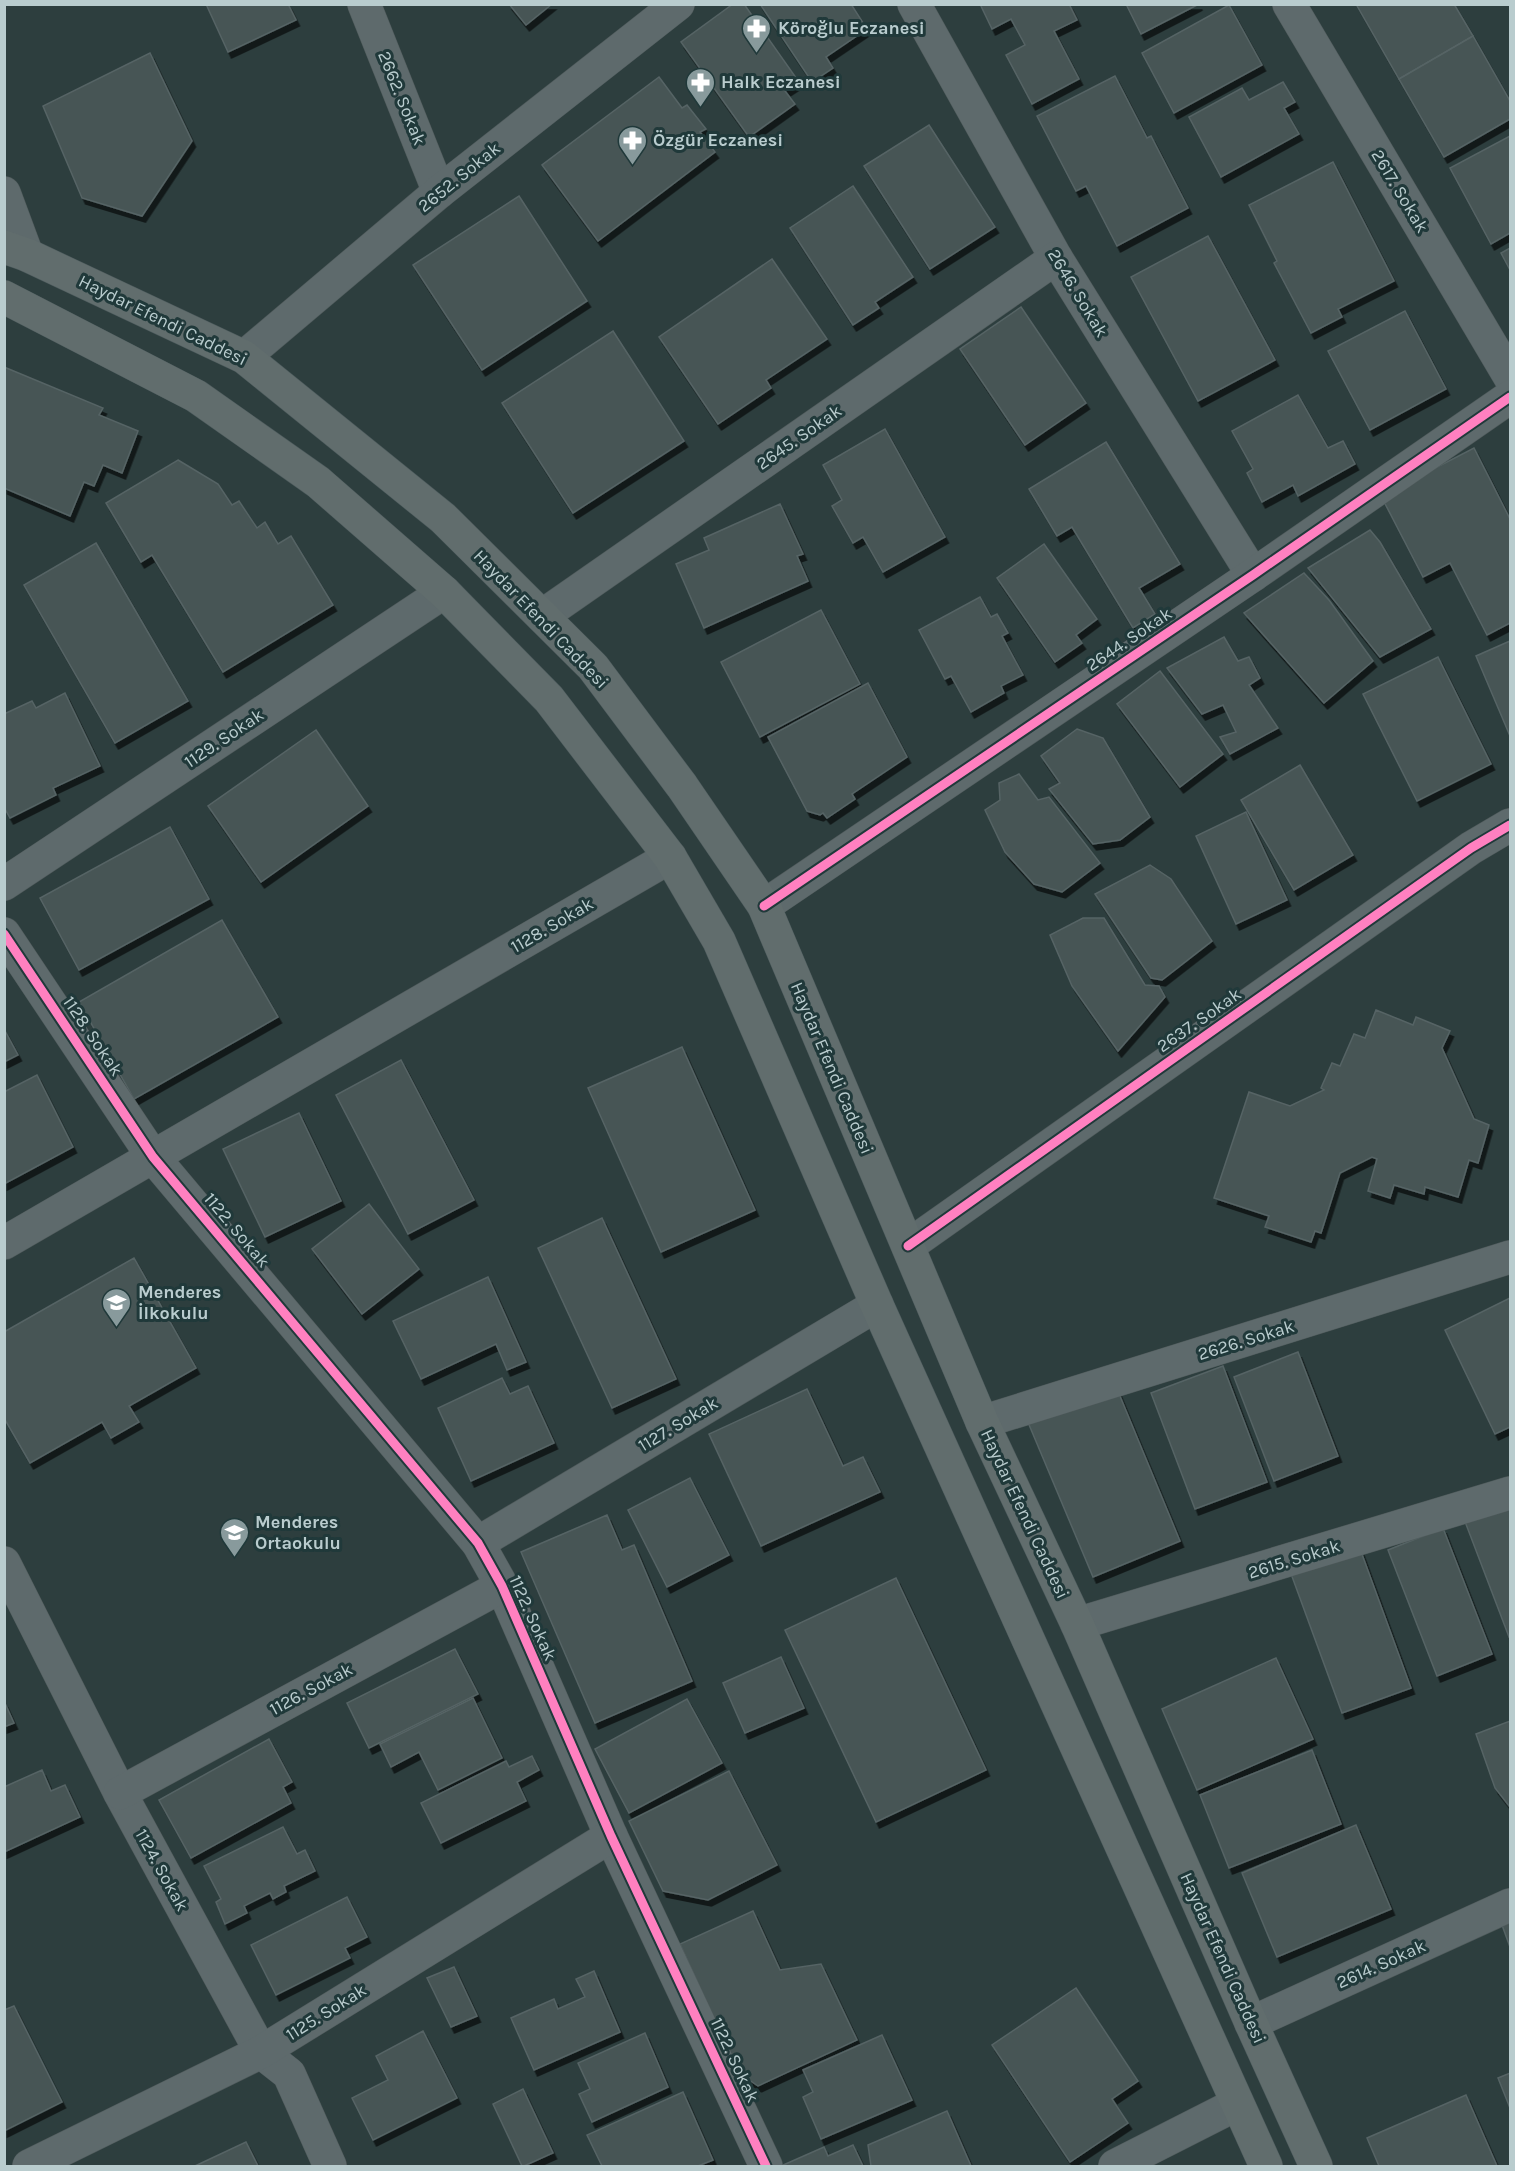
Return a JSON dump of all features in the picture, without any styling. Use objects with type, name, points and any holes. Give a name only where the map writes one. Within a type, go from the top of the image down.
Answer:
[{"type":"main road","name":"Haydar Efendi Caddesi","points":[[16,251],[244,357],[443,518],[600,676],[682,786],[764,906],[982,1422],[1077,1624],[1316,2166]]},
{"type":"main road","points":[[4,297],[196,396],[318,482],[444,592],[549,699],[670,857],[719,940],[877,1305],[1266,2166]]},
{"type":"street","name":"2662. Sokak","points":[[364,4],[439,192]]},
{"type":"street","name":"2652. Sokak","points":[[244,357],[439,192],[678,4]]},
{"type":"street","name":"2646. Sokak","points":[[914,4],[1056,258],[1253,575]]},
{"type":"street","name":"2617. Sokak","points":[[1289,4],[1510,377]]},
{"type":"street","points":[[4,193],[16,251]]},
{"type":"street","name":"2645. Sokak","points":[[542,616],[1056,258]]},
{"type":"street","name":"2644. Sokak","points":[[764,906],[1253,575],[1510,397]]},
{"type":"street","name":"1129. Sokak","points":[[4,884],[444,592]]},
{"type":"street","name":"2637. Sokak","points":[[908,1246],[1471,848],[1510,825]]},
{"type":"street","name":"1128. Sokak","points":[[4,1243],[670,857]]},
{"type":"street","name":"1128. Sokak","points":[[4,933],[153,1156]]},
{"type":"street","name":"1122. Sokak","points":[[153,1156],[478,1542],[502,1586],[611,1836],[766,2166]]},
{"type":"street","name":"2626. Sokak","points":[[982,1422],[1510,1257]]},
{"type":"street","name":"1127. Sokak","points":[[478,1542],[877,1305]]},
{"type":"street","name":"2615. Sokak","points":[[1077,1624],[1510,1493]]},
{"type":"street","name":"1124. Sokak","points":[[4,1563],[120,1793],[261,2052],[289,2074],[330,2166]]},
{"type":"street","name":"1126. Sokak","points":[[120,1793],[502,1586]]},
{"type":"street","name":"1125. Sokak","points":[[29,2166],[261,2052],[611,1836]]},
{"type":"street","name":"2614. Sokak","points":[[1251,2023],[1510,1905]]},
{"type":"street","points":[[1115,2166],[1237,2104]]},
{"type":"building","points":[[206,4],[288,4],[296,20],[228,52]]},
{"type":"building","points":[[509,4],[552,4],[526,25]]},
{"type":"building","points":[[733,4],[744,4],[799,82],[785,91],[795,104],[749,137],[681,42]]},
{"type":"building","points":[[760,4],[851,4],[867,29],[826,57],[833,68],[812,82]]},
{"type":"building","points":[[980,4],[1069,4],[1077,20],[1054,31],[1079,79],[1032,104],[1006,55],[1025,45],[1011,19],[992,29]]},
{"type":"building","points":[[1126,4],[1199,4],[1141,34]]},
{"type":"building","points":[[1356,4],[1454,4],[1473,36],[1399,79]]},
{"type":"building","points":[[1229,5],[1262,65],[1174,113],[1142,53]]},
{"type":"building","points":[[1473,36],[1510,101],[1510,119],[1444,157],[1399,79]]},
{"type":"building","points":[[150,53],[192,141],[142,216],[82,198],[43,106]]},
{"type":"building","points":[[1115,76],[1147,138],[1151,136],[1188,208],[1117,246],[1086,186],[1076,191],[1037,116]]},
{"type":"building","points":[[659,77],[682,108],[687,105],[706,129],[700,132],[715,152],[598,241],[542,165]]},
{"type":"building","points":[[1283,82],[1295,102],[1284,108],[1299,134],[1221,177],[1189,117],[1242,88],[1249,100]]},
{"type":"building","points":[[929,125],[995,227],[930,269],[864,166]]},
{"type":"building","points":[[1510,136],[1510,233],[1491,244],[1450,168]]},
{"type":"building","points":[[1333,162],[1394,281],[1338,309],[1342,317],[1311,333],[1274,263],[1277,261],[1249,205]]},
{"type":"building","points":[[853,186],[913,277],[875,302],[879,308],[853,325],[790,228]]},
{"type":"building","points":[[519,196],[587,301],[482,370],[413,265]]},
{"type":"building","points":[[1208,236],[1275,360],[1198,401],[1131,277]]},
{"type":"building","points":[[1510,248],[1510,270],[1501,253]]},
{"type":"building","points":[[772,259],[827,339],[766,380],[771,388],[718,424],[659,337]]},
{"type":"building","points":[[1021,307],[1086,403],[1025,445],[960,349]]},
{"type":"building","points":[[1405,311],[1446,389],[1370,430],[1328,351]]},
{"type":"building","points":[[613,331],[684,441],[573,513],[502,403]]},
{"type":"building","points":[[4,367],[103,408],[99,415],[138,431],[122,473],[103,465],[94,486],[84,482],[70,516],[4,488]]},
{"type":"building","points":[[1298,395],[1328,448],[1343,441],[1355,464],[1298,496],[1293,485],[1262,502],[1247,473],[1253,469],[1232,431]]},
{"type":"building","points":[[885,429],[945,537],[883,572],[863,537],[853,543],[832,506],[842,500],[823,465]]},
{"type":"building","points":[[1106,442],[1180,564],[1139,588],[1155,614],[1133,628],[1072,527],[1057,536],[1029,489]]},
{"type":"building","points":[[1474,448],[1510,519],[1510,623],[1487,635],[1450,563],[1423,577],[1381,496]]},
{"type":"building","points":[[178,460],[218,484],[232,505],[239,501],[257,528],[265,522],[278,544],[291,536],[333,605],[223,672],[152,555],[141,562],[106,503]]},
{"type":"building","points":[[780,504],[803,554],[797,556],[808,581],[704,628],[676,564],[709,550],[704,538]]},
{"type":"building","points":[[1370,530],[1380,542],[1431,629],[1380,657],[1308,568]]},
{"type":"building","points":[[96,543],[188,701],[115,743],[24,585]]},
{"type":"building","points":[[1044,544],[1097,619],[1076,635],[1082,643],[1055,662],[997,578]]},
{"type":"building","points":[[1304,573],[1329,600],[1373,661],[1324,703],[1244,613]]},
{"type":"building","points":[[980,597],[991,617],[997,614],[1008,633],[1002,636],[1023,675],[1001,686],[1004,693],[971,712],[951,676],[945,679],[919,630]]},
{"type":"building","points":[[821,610],[860,684],[760,737],[721,662]]},
{"type":"building","points":[[1224,637],[1238,661],[1249,657],[1260,678],[1249,685],[1278,728],[1230,754],[1220,737],[1236,732],[1223,705],[1202,714],[1167,668]]},
{"type":"building","points":[[1510,641],[1510,736],[1476,656]]},
{"type":"building","points":[[1438,657],[1491,764],[1417,801],[1363,694]]},
{"type":"building","points":[[1160,671],[1223,754],[1180,787],[1117,704]]},
{"type":"building","points":[[868,683],[907,757],[852,794],[855,799],[827,818],[823,813],[820,815],[807,811],[768,737]]},
{"type":"building","points":[[65,693],[100,766],[53,788],[56,795],[10,818],[4,807],[4,714],[32,701],[36,708]]},
{"type":"building","points":[[1077,729],[1103,738],[1150,817],[1120,840],[1093,844],[1049,789],[1060,783],[1041,756]]},
{"type":"building","points":[[316,730],[368,806],[261,882],[208,806]]},
{"type":"building","points":[[1300,765],[1353,855],[1294,890],[1241,800]]},
{"type":"building","points":[[1019,774],[1038,800],[1049,797],[1100,863],[1062,892],[1034,884],[1005,852],[985,810],[1000,800],[999,783]]},
{"type":"building","points":[[1246,812],[1287,900],[1236,924],[1196,836]]},
{"type":"building","points":[[170,827],[209,899],[79,970],[40,898]]},
{"type":"building","points":[[1150,865],[1171,879],[1212,941],[1162,980],[1151,978],[1095,894]]},
{"type":"building","points":[[1083,918],[1104,918],[1145,985],[1159,986],[1165,997],[1118,1051],[1072,986],[1050,935]]},
{"type":"building","points":[[222,920],[278,1017],[134,1099],[79,1002]]},
{"type":"building","points":[[1376,1010],[1413,1025],[1416,1017],[1450,1031],[1442,1048],[1474,1119],[1489,1125],[1478,1163],[1469,1160],[1458,1197],[1425,1187],[1424,1194],[1394,1185],[1390,1198],[1368,1191],[1377,1159],[1372,1157],[1340,1173],[1321,1233],[1315,1231],[1311,1242],[1265,1227],[1269,1216],[1214,1198],[1249,1092],[1290,1106],[1324,1090],[1321,1088],[1332,1063],[1340,1066],[1354,1034],[1365,1038]]},
{"type":"building","points":[[4,1029],[18,1055],[4,1062]]},
{"type":"building","points":[[682,1047],[755,1210],[661,1252],[588,1088]]},
{"type":"building","points":[[401,1060],[474,1200],[408,1234],[336,1095]]},
{"type":"building","points":[[37,1075],[73,1147],[4,1184],[4,1092]]},
{"type":"building","points":[[299,1113],[341,1201],[265,1237],[223,1149]]},
{"type":"building","points":[[369,1204],[419,1269],[362,1314],[312,1249]]},
{"type":"building","points":[[602,1218],[676,1379],[612,1408],[538,1248]]},
{"type":"building","points":[[134,1258],[196,1368],[129,1406],[139,1422],[111,1438],[102,1422],[30,1463],[4,1418],[4,1332]]},
{"type":"building","points":[[488,1277],[526,1362],[507,1370],[496,1344],[421,1379],[393,1321]]},
{"type":"building","points":[[1510,1298],[1510,1427],[1495,1434],[1445,1330]]},
{"type":"building","points":[[1298,1352],[1338,1456],[1274,1481],[1234,1377]]},
{"type":"building","points":[[1223,1366],[1267,1482],[1195,1509],[1151,1393]]},
{"type":"building","points":[[502,1378],[510,1394],[528,1386],[554,1443],[471,1481],[438,1408]]},
{"type":"building","points":[[1115,1384],[1180,1541],[1093,1577],[1027,1420]]},
{"type":"building","points":[[807,1389],[843,1466],[863,1457],[880,1492],[761,1546],[709,1434]]},
{"type":"building","points":[[690,1478],[729,1555],[667,1587],[628,1510]]},
{"type":"building","points":[[1510,1501],[1510,1636],[1509,1637],[1464,1519]]},
{"type":"building","points":[[607,1515],[622,1550],[634,1545],[692,1681],[595,1723],[521,1552]]},
{"type":"building","points":[[1443,1528],[1492,1654],[1437,1676],[1388,1550]]},
{"type":"building","points":[[1359,1546],[1411,1688],[1342,1713],[1290,1571]]},
{"type":"building","points":[[896,1578],[986,1770],[876,1822],[785,1630]]},
{"type":"building","points":[[455,1649],[478,1694],[369,1748],[347,1703]]},
{"type":"building","points":[[781,1657],[804,1708],[745,1733],[723,1683]]},
{"type":"building","points":[[1276,1658],[1313,1739],[1197,1790],[1162,1709]]},
{"type":"building","points":[[473,1698],[502,1758],[438,1790],[419,1752],[391,1767],[380,1744]]},
{"type":"building","points":[[687,1699],[722,1763],[629,1813],[595,1749]]},
{"type":"building","points":[[4,1701],[14,1723],[4,1727]]},
{"type":"building","points":[[1510,1721],[1510,1807],[1495,1788],[1476,1734]]},
{"type":"building","points":[[269,1739],[292,1782],[283,1787],[291,1803],[191,1858],[159,1800]]},
{"type":"building","points":[[1312,1750],[1341,1824],[1229,1868],[1200,1795]]},
{"type":"building","points":[[532,1756],[539,1770],[517,1782],[526,1801],[441,1843],[421,1803],[506,1761],[509,1767]]},
{"type":"building","points":[[42,1770],[51,1791],[65,1785],[80,1817],[4,1852],[4,1787]]},
{"type":"building","points":[[729,1771],[777,1865],[708,1900],[663,1891],[629,1821]]},
{"type":"building","points":[[1356,1825],[1391,1909],[1277,1957],[1242,1873]]},
{"type":"building","points":[[283,1827],[297,1854],[305,1850],[315,1871],[284,1886],[286,1892],[273,1899],[270,1893],[244,1906],[247,1913],[225,1924],[216,1902],[221,1899],[204,1866]]},
{"type":"building","points":[[347,1897],[367,1937],[345,1948],[350,1958],[276,1995],[251,1945]]},
{"type":"building","points":[[753,1911],[780,1970],[821,1964],[857,2040],[758,2086],[739,2073],[680,1944]]},
{"type":"building","points":[[1510,1921],[1510,1947],[1502,1925]]},
{"type":"building","points":[[454,1967],[477,2016],[451,2027],[427,1978]]},
{"type":"building","points":[[594,1971],[620,2032],[534,2070],[511,2018],[554,1999],[558,2009],[585,1997],[576,1979]]},
{"type":"building","points":[[1076,1988],[1138,2081],[1112,2099],[1128,2123],[1070,2162],[992,2045]]},
{"type":"building","points":[[14,2006],[62,2102],[4,2131],[4,2010]]},
{"type":"building","points":[[423,2031],[457,2098],[373,2140],[352,2098],[388,2080],[376,2056]]},
{"type":"building","points":[[645,2033],[668,2087],[592,2122],[579,2094],[590,2089],[578,2063]]},
{"type":"building","points":[[882,2035],[912,2100],[821,2139],[803,2097],[813,2092],[803,2070]]},
{"type":"building","points":[[1510,2073],[1510,2108],[1498,2078]]},
{"type":"building","points":[[523,2089],[553,2153],[522,2166],[493,2104]]},
{"type":"building","points":[[683,2092],[713,2160],[698,2166],[602,2166],[587,2135]]},
{"type":"building","points":[[1466,2095],[1497,2166],[1379,2166],[1367,2138]]},
{"type":"building","points":[[947,2111],[971,2166],[871,2166],[868,2145]]},
{"type":"building","points":[[246,2142],[258,2166],[195,2166]]},
{"type":"building","points":[[853,2145],[863,2166],[781,2166],[824,2147],[828,2156]]},
{"type":"cycle path","points":[[764,906],[1253,575],[1510,397]]},
{"type":"cycle path","points":[[908,1246],[1471,848],[1510,825]]},
{"type":"cycle path","points":[[4,934],[153,1157],[478,1543],[502,1586],[611,1836],[766,2166]]},
{"type":"place","name":"Köroğlu Eczanesi","points":[[757,54]]},
{"type":"place","name":"Halk Eczanesi","points":[[700,108]]},
{"type":"place","name":"Özgür Eczanesi","points":[[632,166]]},
{"type":"place","name":"Menderes İlkokulu","points":[[117,1328]]},
{"type":"place","name":"Menderes Ortaokulu","points":[[234,1558]]}]
